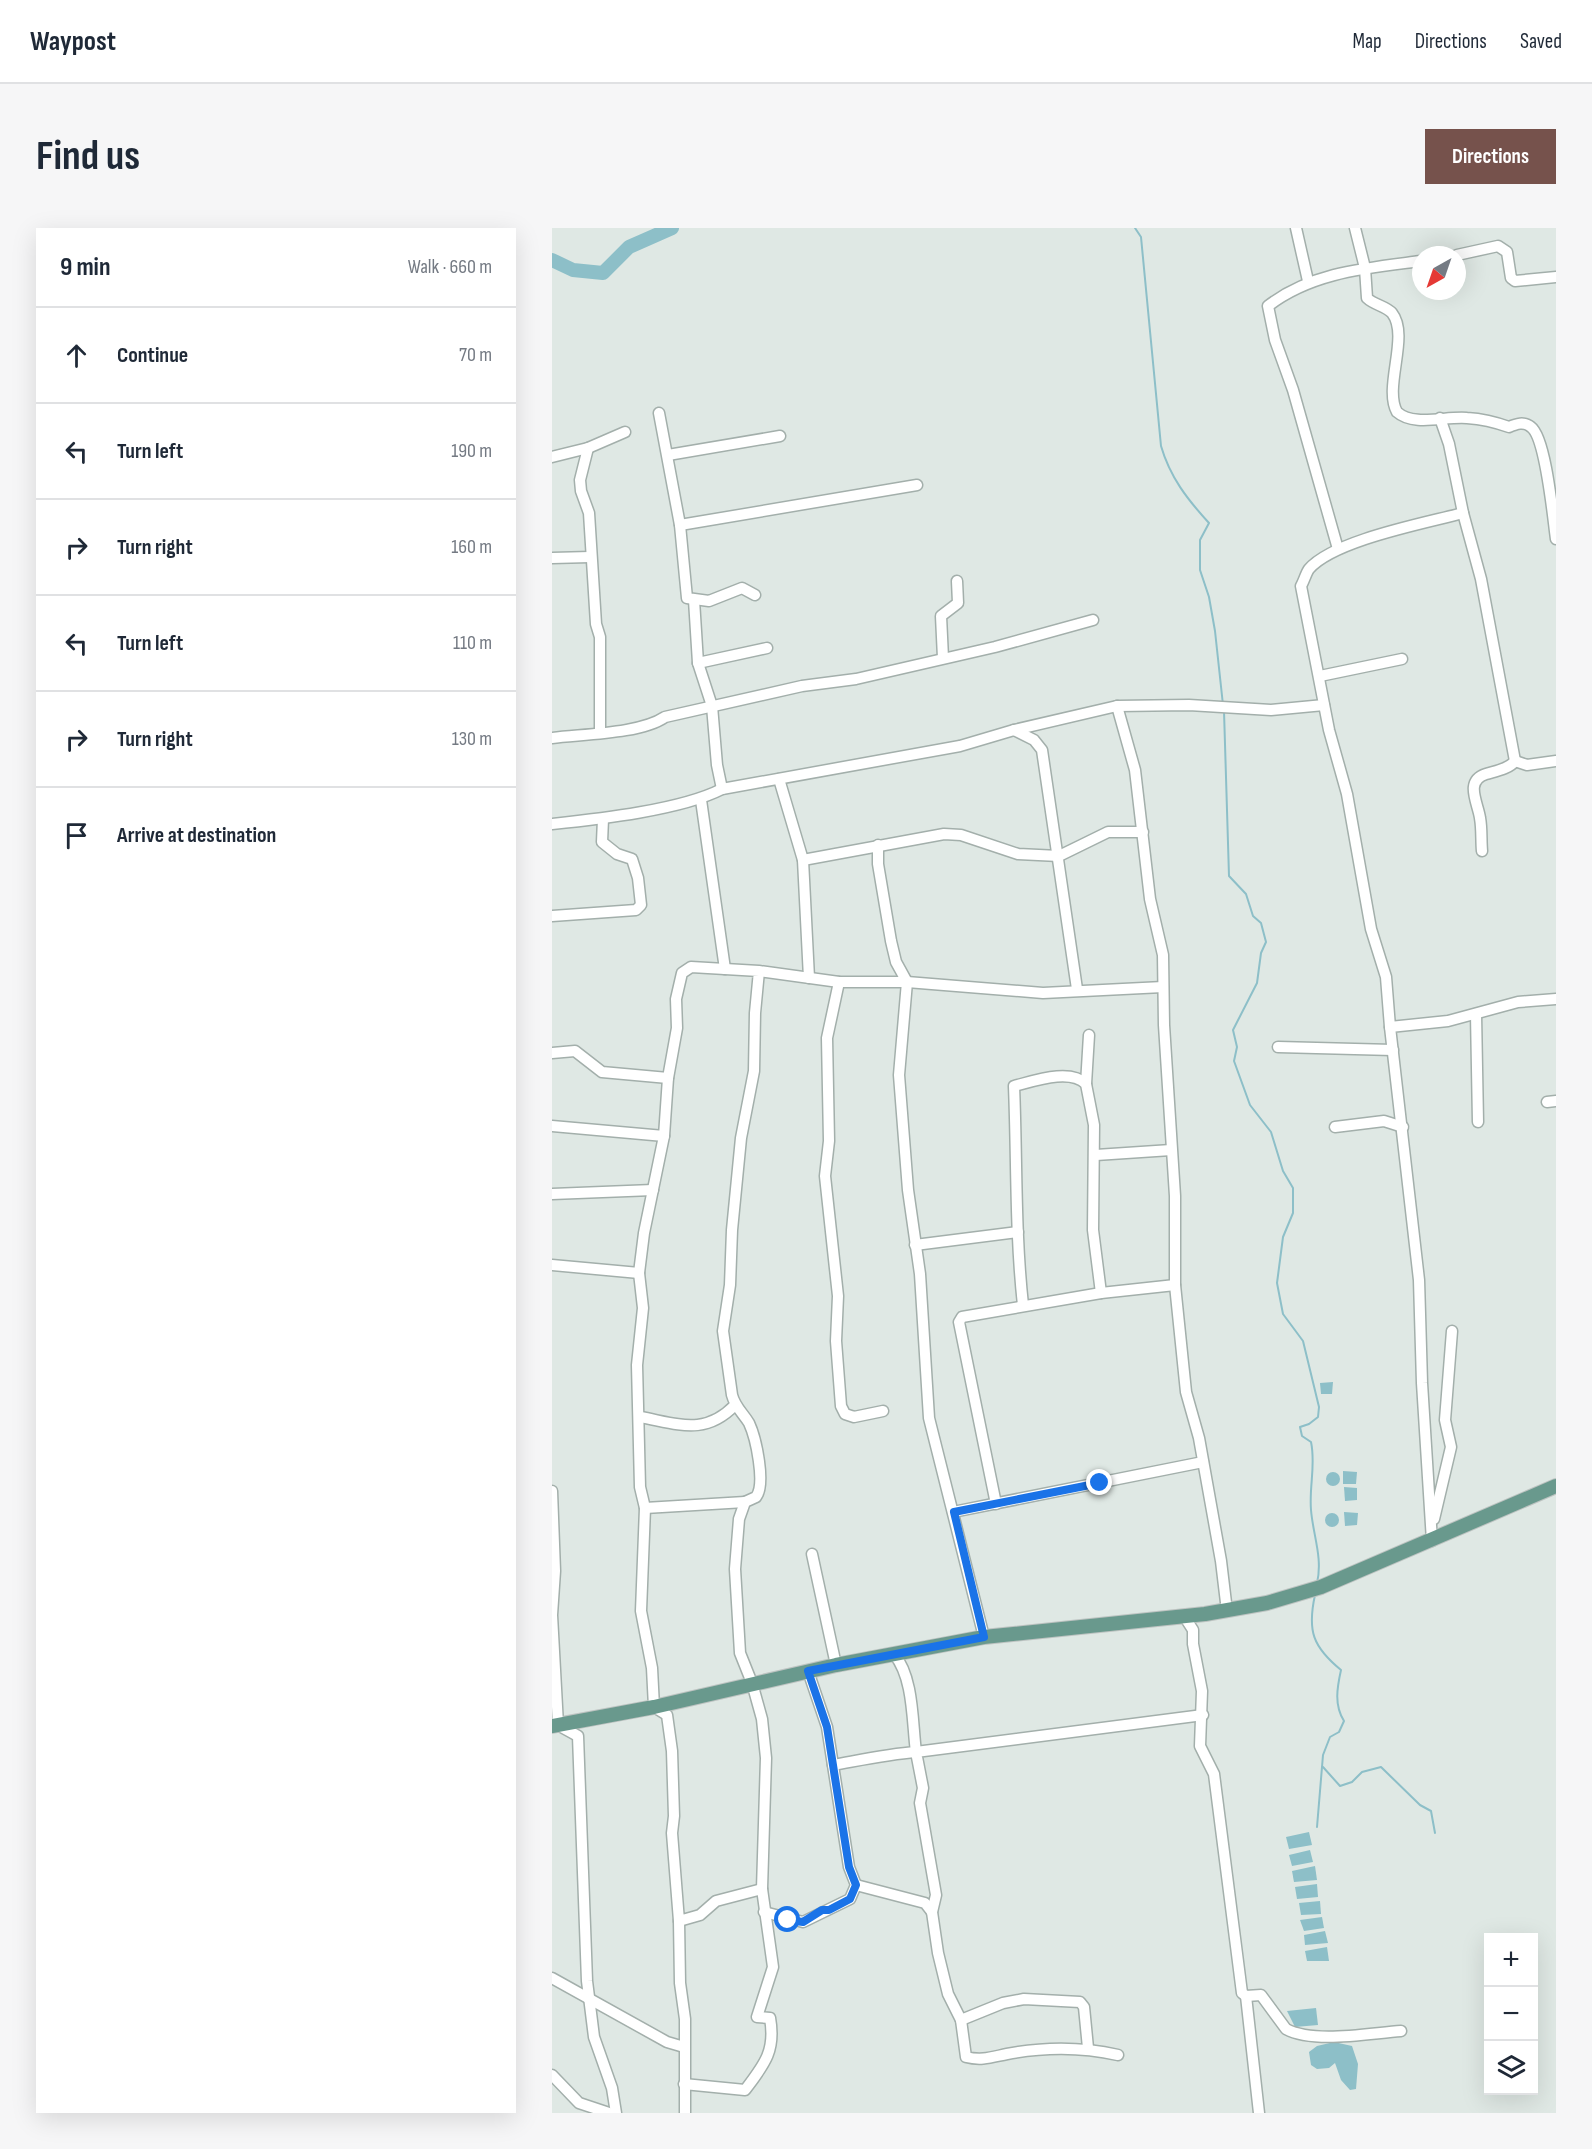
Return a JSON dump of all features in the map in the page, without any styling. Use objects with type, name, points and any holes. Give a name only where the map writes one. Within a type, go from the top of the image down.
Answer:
[{"type":"main road","points":[[555,1725],[654,1707],[836,1665],[984,1637],[1205,1614],[1275,1601],[1321,1587],[1431,1534],[1556,1486]]},
{"type":"street","points":[[1296,228],[1308,281]]},
{"type":"street","points":[[1355,228],[1365,268],[1367,298],[1391,312],[1394,317],[1398,339],[1392,404],[1402,417],[1410,419],[1497,421],[1509,427],[1520,423],[1529,424],[1535,431],[1545,464],[1556,539]]},
{"type":"street","points":[[1466,253],[1498,246],[1507,252],[1511,278],[1515,281],[1556,277]]},
{"type":"street","points":[[1338,549],[1293,390],[1275,340],[1268,306],[1288,291],[1308,281],[1365,268],[1412,262]]},
{"type":"street","points":[[659,413],[680,525],[687,598],[709,601],[742,588],[755,595]]},
{"type":"street","points":[[1440,418],[1449,444],[1463,513],[1481,579],[1515,761],[1511,766],[1480,776],[1475,782],[1473,797],[1480,818],[1482,851]]},
{"type":"street","points":[[552,457],[588,448],[625,432]]},
{"type":"street","points":[[668,455],[780,436]]},
{"type":"street","points":[[588,448],[580,480],[581,491],[589,513],[590,557],[597,604],[596,624],[600,637],[600,732]]},
{"type":"street","points":[[680,525],[917,484]]},
{"type":"street","points":[[1431,1534],[1422,1383],[1419,1280],[1386,977],[1371,929],[1347,794],[1324,705],[1301,586],[1309,569],[1338,549],[1396,530],[1463,513]]},
{"type":"street","points":[[552,558],[590,557]]},
{"type":"street","points":[[943,658],[941,616],[958,603],[957,581]]},
{"type":"street","points":[[694,600],[698,663],[712,706],[717,765],[722,789]]},
{"type":"street","points":[[552,738],[631,730],[656,723],[665,717],[802,686],[859,683],[943,658],[1093,620]]},
{"type":"street","points":[[698,663],[767,648]]},
{"type":"street","points":[[1320,676],[1402,660]]},
{"type":"street","points":[[552,824],[603,819],[701,800],[722,789],[960,746],[1014,730],[1118,706],[1189,705],[1272,710],[1324,705]]},
{"type":"street","points":[[1118,706],[1135,770],[1150,899],[1163,955],[1175,1197],[1175,1285],[1186,1392],[1203,1462],[1221,1561],[1227,1611]]},
{"type":"street","points":[[1014,730],[1034,740],[1042,750],[1077,989]]},
{"type":"street","points":[[1515,761],[1527,765],[1556,761]]},
{"type":"street","points":[[779,779],[803,860],[809,978]]},
{"type":"street","points":[[701,800],[725,969]]},
{"type":"street","points":[[552,916],[636,910],[641,905],[638,878],[632,859],[617,854],[602,842],[603,819]]},
{"type":"street","points":[[803,860],[878,845],[953,834],[1018,854],[1059,856],[1108,832],[1143,832]]},
{"type":"street","points":[[878,845],[878,864],[891,941],[896,962],[907,982],[899,1075],[924,1323],[923,1346],[929,1418],[984,1637]]},
{"type":"street","points":[[685,2113],[685,2019],[680,1983],[680,1921],[672,1833],[674,1816],[672,1751],[667,1715],[654,1707],[652,1668],[641,1611],[645,1508],[639,1487],[640,1417],[637,1365],[643,1308],[639,1273],[664,1136],[668,1078],[677,1029],[676,999],[682,973],[691,967],[759,970],[839,982],[907,982],[1043,993],[1077,989],[1163,987]]},
{"type":"street","points":[[645,1508],[745,1502],[759,1493],[758,1455],[748,1422],[735,1405],[723,1331],[730,1285],[732,1230],[741,1138],[754,1071],[754,1013],[759,970]]},
{"type":"street","points":[[839,982],[827,1038],[829,1141],[825,1176],[838,1296],[836,1341],[841,1406],[845,1414],[854,1417],[882,1411]]},
{"type":"street","points":[[1390,1027],[1448,1021],[1518,1002],[1556,999]]},
{"type":"street","points":[[1476,1014],[1478,1122]]},
{"type":"street","points":[[1089,1035],[1086,1084],[1094,1125],[1096,1155],[1093,1230],[1101,1293]]},
{"type":"street","points":[[1278,1047],[1393,1050]]},
{"type":"street","points":[[552,1053],[575,1051],[602,1072],[668,1078]]},
{"type":"street","points":[[1023,1305],[1017,1252],[1018,1168],[1014,1086],[1044,1079],[1073,1077],[1086,1084]]},
{"type":"street","points":[[1335,1127],[1384,1121],[1403,1127]]},
{"type":"street","points":[[552,1126],[664,1136]]},
{"type":"street","points":[[1096,1155],[1171,1150]]},
{"type":"street","points":[[552,1194],[653,1190]]},
{"type":"street","points":[[915,1245],[1018,1232]]},
{"type":"street","points":[[552,1265],[639,1273]]},
{"type":"street","points":[[996,1504],[959,1322],[968,1314],[1101,1293],[1175,1285]]},
{"type":"street","points":[[1431,1534],[1451,1447],[1445,1420],[1452,1331]]},
{"type":"street","points":[[640,1417],[697,1426],[716,1421],[735,1405]]},
{"type":"street","points":[[954,1512],[1203,1462]]},
{"type":"street","points":[[552,1491],[555,1571],[552,1615],[555,1725],[578,1736],[590,2000],[594,2037],[612,2088],[616,2113]]},
{"type":"street","points":[[684,2084],[745,2090],[766,2062],[773,2037],[770,2018],[758,2017],[773,1967],[773,1955],[764,1912],[762,1889],[767,1768],[762,1719],[752,1683],[740,1653],[735,1569],[739,1519],[745,1502]]},
{"type":"street","points":[[812,1554],[836,1665]]},
{"type":"street","points":[[1193,1630],[1205,1614]]},
{"type":"street","points":[[1184,1616],[1193,1630],[1194,1650],[1202,1690],[1203,1715],[1200,1746],[1214,1774],[1242,1993],[1246,1996],[1259,2113]]},
{"type":"street","points":[[894,1654],[902,1663],[910,1698],[923,1788],[920,1803],[936,1895],[932,1912],[938,1953],[948,1994],[961,2019],[966,2057],[982,2061],[1007,2054],[1088,2048],[1118,2055]]},
{"type":"street","points":[[764,1912],[803,1922],[822,1910],[829,1910],[850,1899],[856,1885],[849,1867],[827,1727],[808,1671]]},
{"type":"street","points":[[833,1765],[870,1760],[889,1754],[1203,1715]]},
{"type":"street","points":[[856,1885],[925,1904],[932,1912]]},
{"type":"street","points":[[680,1921],[700,1915],[716,1901],[762,1889]]},
{"type":"street","points":[[552,1978],[667,2042],[684,2047]]},
{"type":"street","points":[[1246,1996],[1262,1995],[1286,2029],[1311,2036],[1401,2031]]},
{"type":"street","points":[[961,2019],[1004,2003],[1024,1999],[1080,2002],[1084,2007],[1088,2048]]},
{"type":"street","points":[[552,2075],[579,2103],[609,2113]]},
{"type":"water","points":[[1333,1382],[1332,1394],[1321,1394],[1320,1383]]},
{"type":"water","points":[[1343,1471],[1357,1472],[1356,1484],[1343,1484]]},
{"type":"water","points":[[1333,1472],[1338,1474],[1340,1479],[1338,1484],[1333,1486],[1328,1484],[1326,1479],[1328,1474]]},
{"type":"water","points":[[1344,1487],[1357,1488],[1357,1500],[1345,1501]]},
{"type":"water","points":[[1344,1512],[1358,1513],[1357,1525],[1345,1526]]},
{"type":"water","points":[[1332,1513],[1337,1515],[1339,1520],[1337,1525],[1332,1527],[1327,1525],[1325,1520],[1327,1515]]},
{"type":"water","points":[[1309,1832],[1312,1845],[1289,1849],[1286,1837]]},
{"type":"water","points":[[1310,1850],[1313,1862],[1292,1866],[1289,1855]]},
{"type":"water","points":[[1315,1866],[1317,1880],[1294,1882],[1292,1871]]},
{"type":"water","points":[[1317,1884],[1318,1897],[1297,1899],[1295,1887]]},
{"type":"water","points":[[1320,1901],[1321,1914],[1301,1915],[1299,1903]]},
{"type":"water","points":[[1322,1917],[1324,1928],[1304,1931],[1300,1920]]},
{"type":"water","points":[[1325,1931],[1328,1943],[1305,1945],[1304,1935]]},
{"type":"water","points":[[1327,1947],[1329,1961],[1307,1961],[1305,1951]]},
{"type":"water","points":[[1316,2008],[1318,2025],[1295,2027],[1287,2011]]},
{"type":"water","points":[[1334,2042],[1352,2046],[1358,2064],[1356,2089],[1350,2090],[1341,2080],[1335,2063],[1329,2068],[1317,2069],[1311,2065],[1309,2052],[1317,2046]]},
{"type":"waterway","points":[[552,260],[573,270],[603,273],[629,247],[672,228]]},
{"type":"waterway","points":[[1135,228],[1141,237],[1161,446],[1169,468],[1180,487],[1209,523],[1200,540],[1200,570],[1209,597],[1215,631],[1223,705]]},
{"type":"waterway","points":[[1224,711],[1229,876],[1246,894],[1253,916],[1261,923],[1266,942],[1261,953],[1257,983],[1233,1030],[1237,1047],[1234,1061],[1250,1105],[1271,1132],[1283,1171],[1293,1188],[1293,1213],[1283,1237],[1277,1283],[1283,1314],[1303,1341],[1319,1407],[1318,1417],[1300,1427],[1302,1436],[1311,1442],[1312,1451],[1311,1501],[1319,1565],[1317,1583]]},
{"type":"waterway","points":[[1315,1595],[1312,1619],[1314,1637],[1324,1654],[1341,1670],[1338,1703],[1344,1721],[1339,1732],[1330,1737],[1323,1755],[1317,1827]]},
{"type":"waterway","points":[[1323,1767],[1340,1786],[1352,1782],[1362,1772],[1381,1767],[1420,1805],[1431,1811],[1435,1833]]},
{"type":"route","points":[[788,1920],[803,1922],[822,1910],[829,1910],[850,1899],[856,1885],[849,1867],[827,1727],[808,1671],[984,1637],[954,1512],[1100,1483]]}]
